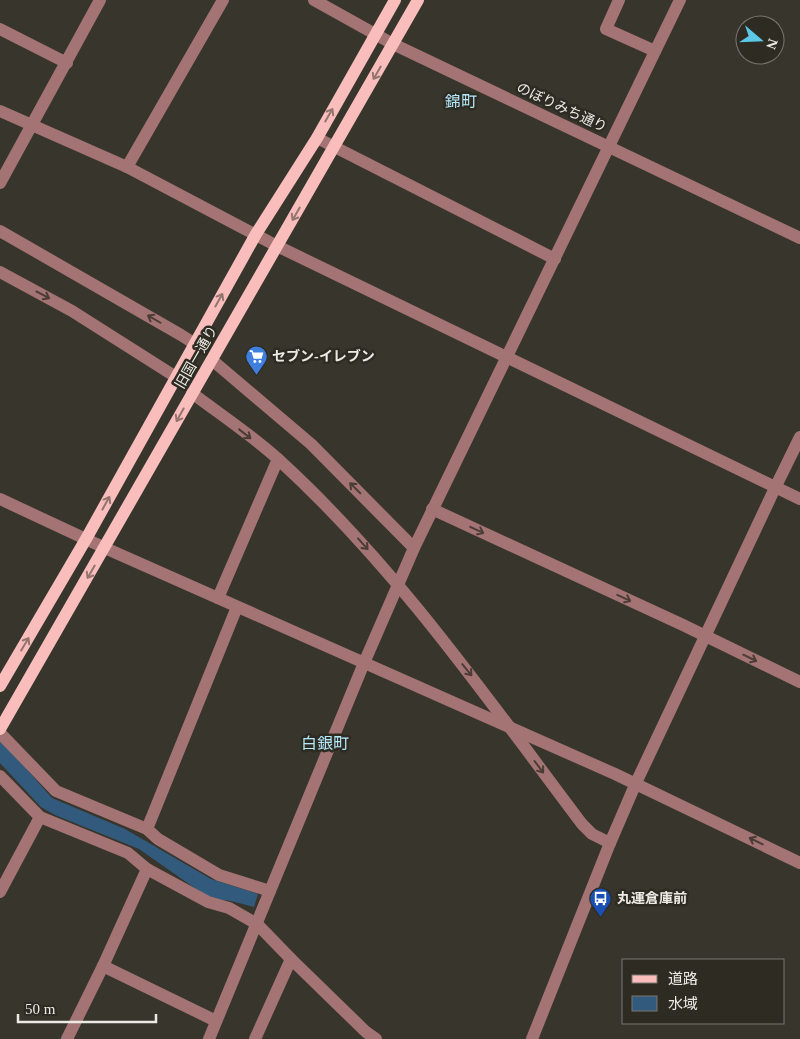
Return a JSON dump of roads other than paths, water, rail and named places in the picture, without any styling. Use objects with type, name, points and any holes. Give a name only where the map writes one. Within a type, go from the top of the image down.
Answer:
[{"type":"main road","name":"旧国一通り","points":[[0,686],[86,539],[256,234],[316,138],[395,0]]},
{"type":"main road","name":"旧国一通り","points":[[0,731],[418,0]]},
{"type":"street","points":[[0,183],[100,0]]},
{"type":"street","points":[[127,167],[222,0]]},
{"type":"street","name":"のぼりみち通り","points":[[314,0],[393,44],[800,238]]},
{"type":"street","points":[[619,0],[606,29],[655,52]]},
{"type":"street","points":[[208,1039],[364,663],[414,548],[680,0]]},
{"type":"street","points":[[0,29],[67,63]]},
{"type":"street","points":[[0,111],[127,167],[276,246],[800,499]]},
{"type":"street","points":[[316,138],[555,258]]},
{"type":"street","points":[[0,231],[195,344]]},
{"type":"street","points":[[0,272],[72,311],[176,377]]},
{"type":"street","points":[[212,360],[311,444],[414,548]]},
{"type":"street","points":[[192,393],[278,459],[348,529],[398,584],[485,692],[582,824],[592,834],[610,843]]},
{"type":"street","points":[[532,1039],[635,785],[800,437]]},
{"type":"street","points":[[218,598],[278,459]]},
{"type":"street","points":[[0,499],[105,548],[615,774],[800,863]]},
{"type":"street","points":[[432,509],[800,682]]},
{"type":"street","points":[[147,829],[237,607]]},
{"type":"street","points":[[0,731],[56,791],[147,829],[158,839],[219,875],[270,891]]},
{"type":"street","points":[[0,776],[40,816],[128,853],[147,869],[208,902],[229,908],[257,924],[368,1037]]},
{"type":"street","points":[[0,892],[40,816]]},
{"type":"street","points":[[67,1039],[147,869]]},
{"type":"street","points":[[255,1039],[291,959]]},
{"type":"street","points":[[103,966],[216,1020]]},
{"type":"water","points":[[0,739],[52,798],[125,829],[211,879],[258,894],[254,907],[209,898],[139,849],[55,815],[41,807],[0,763]]},
{"type":"place","name":"セブン-イレブン","points":[[256,375]]},
{"type":"place","name":"丸運倉庫前","points":[[601,917]]},
{"type":"district","name":"錦町","points":[[461,101]]},
{"type":"district","name":"白銀町","points":[[325,743]]}]
